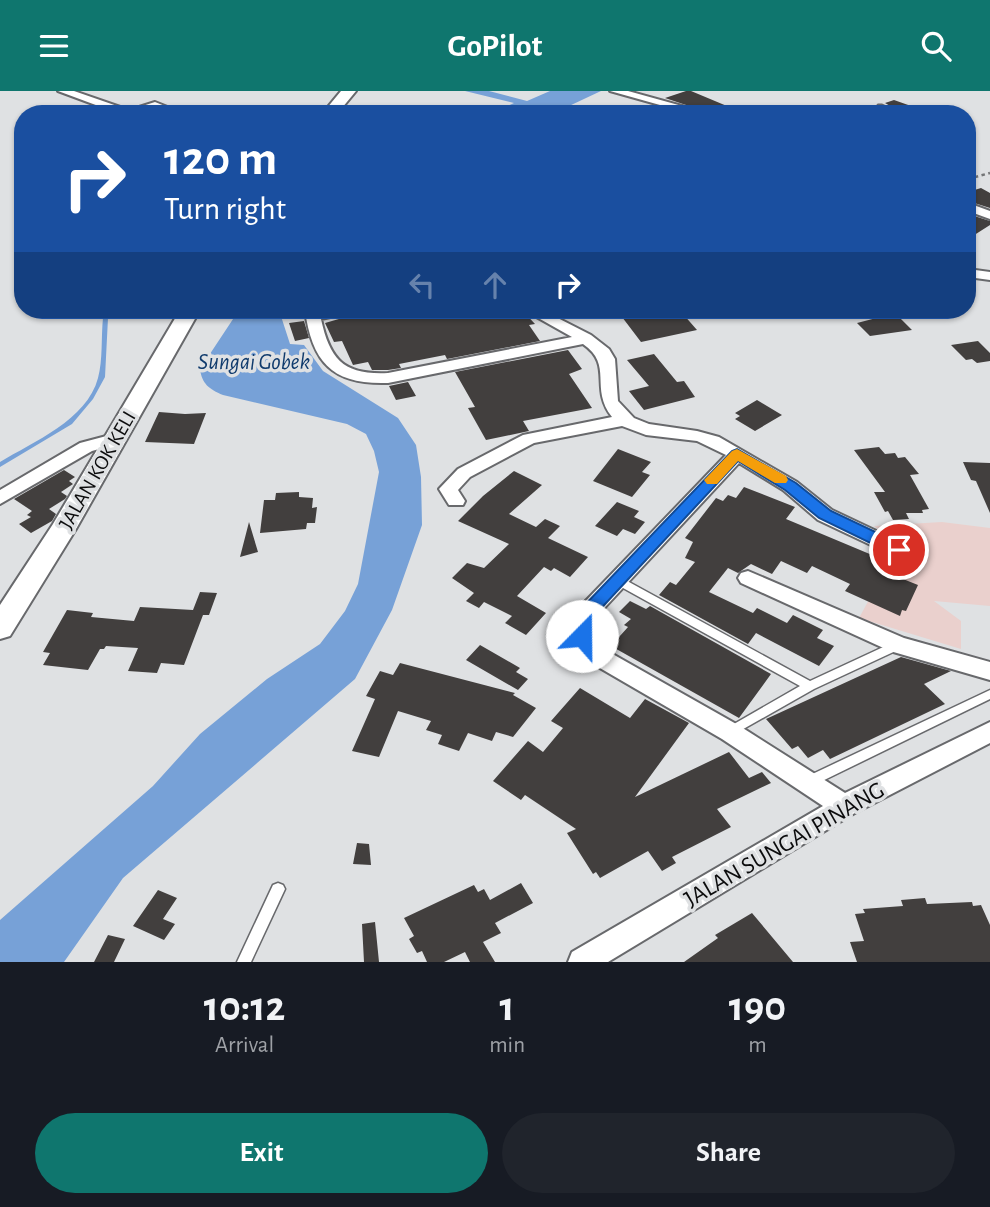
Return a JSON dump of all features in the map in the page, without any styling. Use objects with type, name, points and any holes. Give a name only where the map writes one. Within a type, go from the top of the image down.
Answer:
[{"type":"street","points":[[63,91],[104,105]]},
{"type":"street","points":[[337,105],[349,91]]},
{"type":"street","points":[[615,91],[634,93],[675,105]]},
{"type":"street","name":"JALAN KOK KELI","points":[[0,628],[63,529],[185,319]]},
{"type":"street","points":[[313,319],[320,347],[329,363],[342,372],[363,379],[388,378],[584,339]]},
{"type":"street","points":[[547,319],[584,339],[606,356],[608,392],[617,412],[625,420],[659,432],[706,439],[784,482],[825,515],[899,550]]},
{"type":"street","points":[[456,501],[448,489],[456,479],[520,443],[540,436],[625,420]]},
{"type":"street","points":[[0,498],[86,447],[114,439]]},
{"type":"street","points":[[737,454],[585,615],[582,636],[601,658],[730,731],[844,806]]},
{"type":"street","points":[[748,578],[898,645],[990,671]]},
{"type":"street","name":"JALAN SUNGAI PINANG","points":[[582,962],[844,806],[990,732]]},
{"type":"lane","points":[[618,580],[810,686]]},
{"type":"lane","points":[[730,731],[810,686],[898,645]]},
{"type":"lane","points":[[808,782],[990,694]]},
{"type":"lane","points":[[244,962],[278,889]]},
{"type":"shaded area","points":[[942,522],[990,528],[990,606],[934,601],[961,621],[961,649],[859,618],[899,545],[874,526]]},
{"type":"water","points":[[465,91],[489,91],[527,101],[550,91],[601,91],[571,105],[510,105],[514,103]]},
{"type":"water","points":[[103,319],[108,319],[105,377],[93,399],[72,424],[0,467],[0,462],[43,438],[83,406],[98,378]]},
{"type":"water","name":"Sungai Gobek","points":[[233,319],[282,319],[290,344],[304,345],[323,371],[398,418],[416,445],[421,477],[422,525],[392,610],[355,679],[123,878],[64,962],[0,962],[0,920],[153,786],[200,734],[267,679],[320,644],[345,611],[358,584],[379,472],[366,434],[347,424],[223,395],[207,385],[202,379],[200,369]]},
{"type":"building","points":[[691,91],[724,105],[686,105],[665,98]]},
{"type":"building","points":[[894,100],[908,105],[888,105],[885,103]]},
{"type":"building","points":[[981,188],[990,193],[990,208],[976,204],[976,190]]},
{"type":"building","points":[[976,217],[990,221],[990,225],[976,234]]},
{"type":"building","points":[[339,319],[530,319],[535,324],[529,325],[540,341],[447,359],[445,355],[399,364],[401,368],[372,370],[368,362],[353,365],[342,341],[334,342],[325,323]]},
{"type":"building","points":[[624,319],[687,319],[697,330],[641,342]]},
{"type":"building","points":[[872,319],[901,319],[912,330],[870,336],[857,323]]},
{"type":"building","points":[[304,321],[309,338],[295,341],[289,323]]},
{"type":"building","points":[[978,341],[990,353],[990,361],[977,363],[972,359],[966,360],[951,345]]},
{"type":"building","points":[[568,350],[582,369],[569,374],[592,408],[523,421],[529,431],[486,440],[468,408],[475,407],[455,372]]},
{"type":"building","points":[[654,354],[677,382],[684,381],[695,397],[644,410],[629,391],[649,386],[627,360]]},
{"type":"building","points":[[408,382],[416,396],[396,400],[389,386]]},
{"type":"building","points":[[757,400],[782,415],[755,431],[735,419],[740,416],[735,413]]},
{"type":"building","points":[[159,412],[206,413],[194,444],[145,442]]},
{"type":"building","points":[[879,447],[885,454],[895,453],[898,458],[905,457],[919,474],[910,475],[929,509],[922,510],[923,513],[906,513],[909,519],[893,520],[888,511],[885,512],[874,492],[885,492],[854,450]]},
{"type":"building","points":[[618,449],[651,462],[642,472],[650,475],[632,497],[593,481]]},
{"type":"building","points":[[963,462],[990,463],[990,513],[976,481],[971,480]]},
{"type":"building","points":[[64,470],[75,477],[69,481],[73,484],[61,492],[67,496],[49,509],[56,514],[52,521],[31,533],[19,524],[31,517],[27,515],[32,511],[14,499]]},
{"type":"building","points":[[514,471],[542,485],[509,514],[536,527],[545,519],[560,526],[548,538],[588,557],[570,577],[554,568],[551,571],[544,567],[517,596],[546,613],[526,635],[505,623],[512,616],[484,602],[479,608],[466,601],[474,593],[452,578],[467,563],[484,568],[509,544],[458,521]]},
{"type":"building","points":[[744,487],[795,507],[786,519],[884,560],[878,569],[918,585],[906,611],[902,610],[900,616],[845,591],[850,584],[812,566],[807,573],[781,561],[772,574],[751,564],[738,573],[728,568],[709,592],[753,613],[757,608],[787,623],[793,615],[823,630],[817,638],[834,646],[819,666],[756,633],[748,644],[659,595],[670,582],[676,585],[695,562],[685,558],[693,542],[685,538],[716,498],[723,501],[728,495],[736,498]]},
{"type":"building","points":[[299,492],[299,497],[313,498],[312,508],[317,507],[315,523],[307,523],[306,529],[260,533],[264,500],[275,500],[276,493]]},
{"type":"building","points":[[617,502],[639,511],[634,517],[645,522],[635,534],[623,529],[617,536],[595,526]]},
{"type":"building","points":[[249,522],[258,552],[240,557]]},
{"type":"building","points":[[200,592],[217,593],[209,615],[203,615],[184,665],[161,663],[157,673],[128,671],[138,648],[106,646],[100,649],[88,670],[43,665],[50,653],[43,652],[67,610],[93,613],[91,617],[134,621],[140,607],[193,610]]},
{"type":"building","points":[[630,601],[646,609],[650,606],[771,674],[739,718],[611,646],[628,627],[624,625],[631,619],[619,612]]},
{"type":"building","points":[[480,645],[520,668],[516,672],[528,679],[518,690],[466,660]]},
{"type":"building","points":[[901,657],[951,671],[924,684],[945,704],[830,759],[823,750],[808,758],[798,746],[792,749],[766,719]]},
{"type":"building","points":[[400,663],[515,693],[513,695],[536,708],[513,737],[496,732],[492,741],[468,733],[459,751],[438,744],[442,735],[426,730],[431,721],[398,711],[379,757],[352,751],[375,699],[366,696],[380,671],[393,675]]},
{"type":"building","points":[[580,688],[630,718],[645,699],[689,723],[635,797],[729,752],[749,778],[762,772],[771,783],[717,809],[731,827],[672,857],[676,863],[662,871],[648,851],[600,878],[596,872],[593,874],[567,833],[576,829],[525,795],[521,800],[493,781],[528,741],[543,752],[563,728],[551,721]]},
{"type":"building","points":[[357,843],[369,844],[371,865],[353,864]]},
{"type":"building","points":[[521,883],[533,903],[495,923],[501,933],[483,942],[495,962],[470,962],[465,952],[444,962],[427,962],[422,951],[417,953],[409,939],[414,936],[404,918],[474,885],[478,892],[484,889],[490,900]]},
{"type":"building","points":[[158,890],[177,898],[163,919],[175,924],[164,940],[133,926]]},
{"type":"building","points":[[925,898],[927,904],[972,902],[973,906],[981,905],[990,925],[990,962],[857,962],[850,942],[864,941],[855,914],[865,913],[863,909],[903,906],[901,900]]},
{"type":"building","points":[[752,913],[793,962],[684,962],[718,938],[715,935]]},
{"type":"building","points":[[375,922],[379,962],[364,962],[362,924]]},
{"type":"building","points":[[108,935],[125,939],[114,962],[94,962]]},
{"type":"slow traffic","points":[[712,480],[737,454],[780,480]]},
{"type":"route","points":[[582,636],[581,627],[585,615],[737,454],[790,487],[825,515],[899,550]]}]
